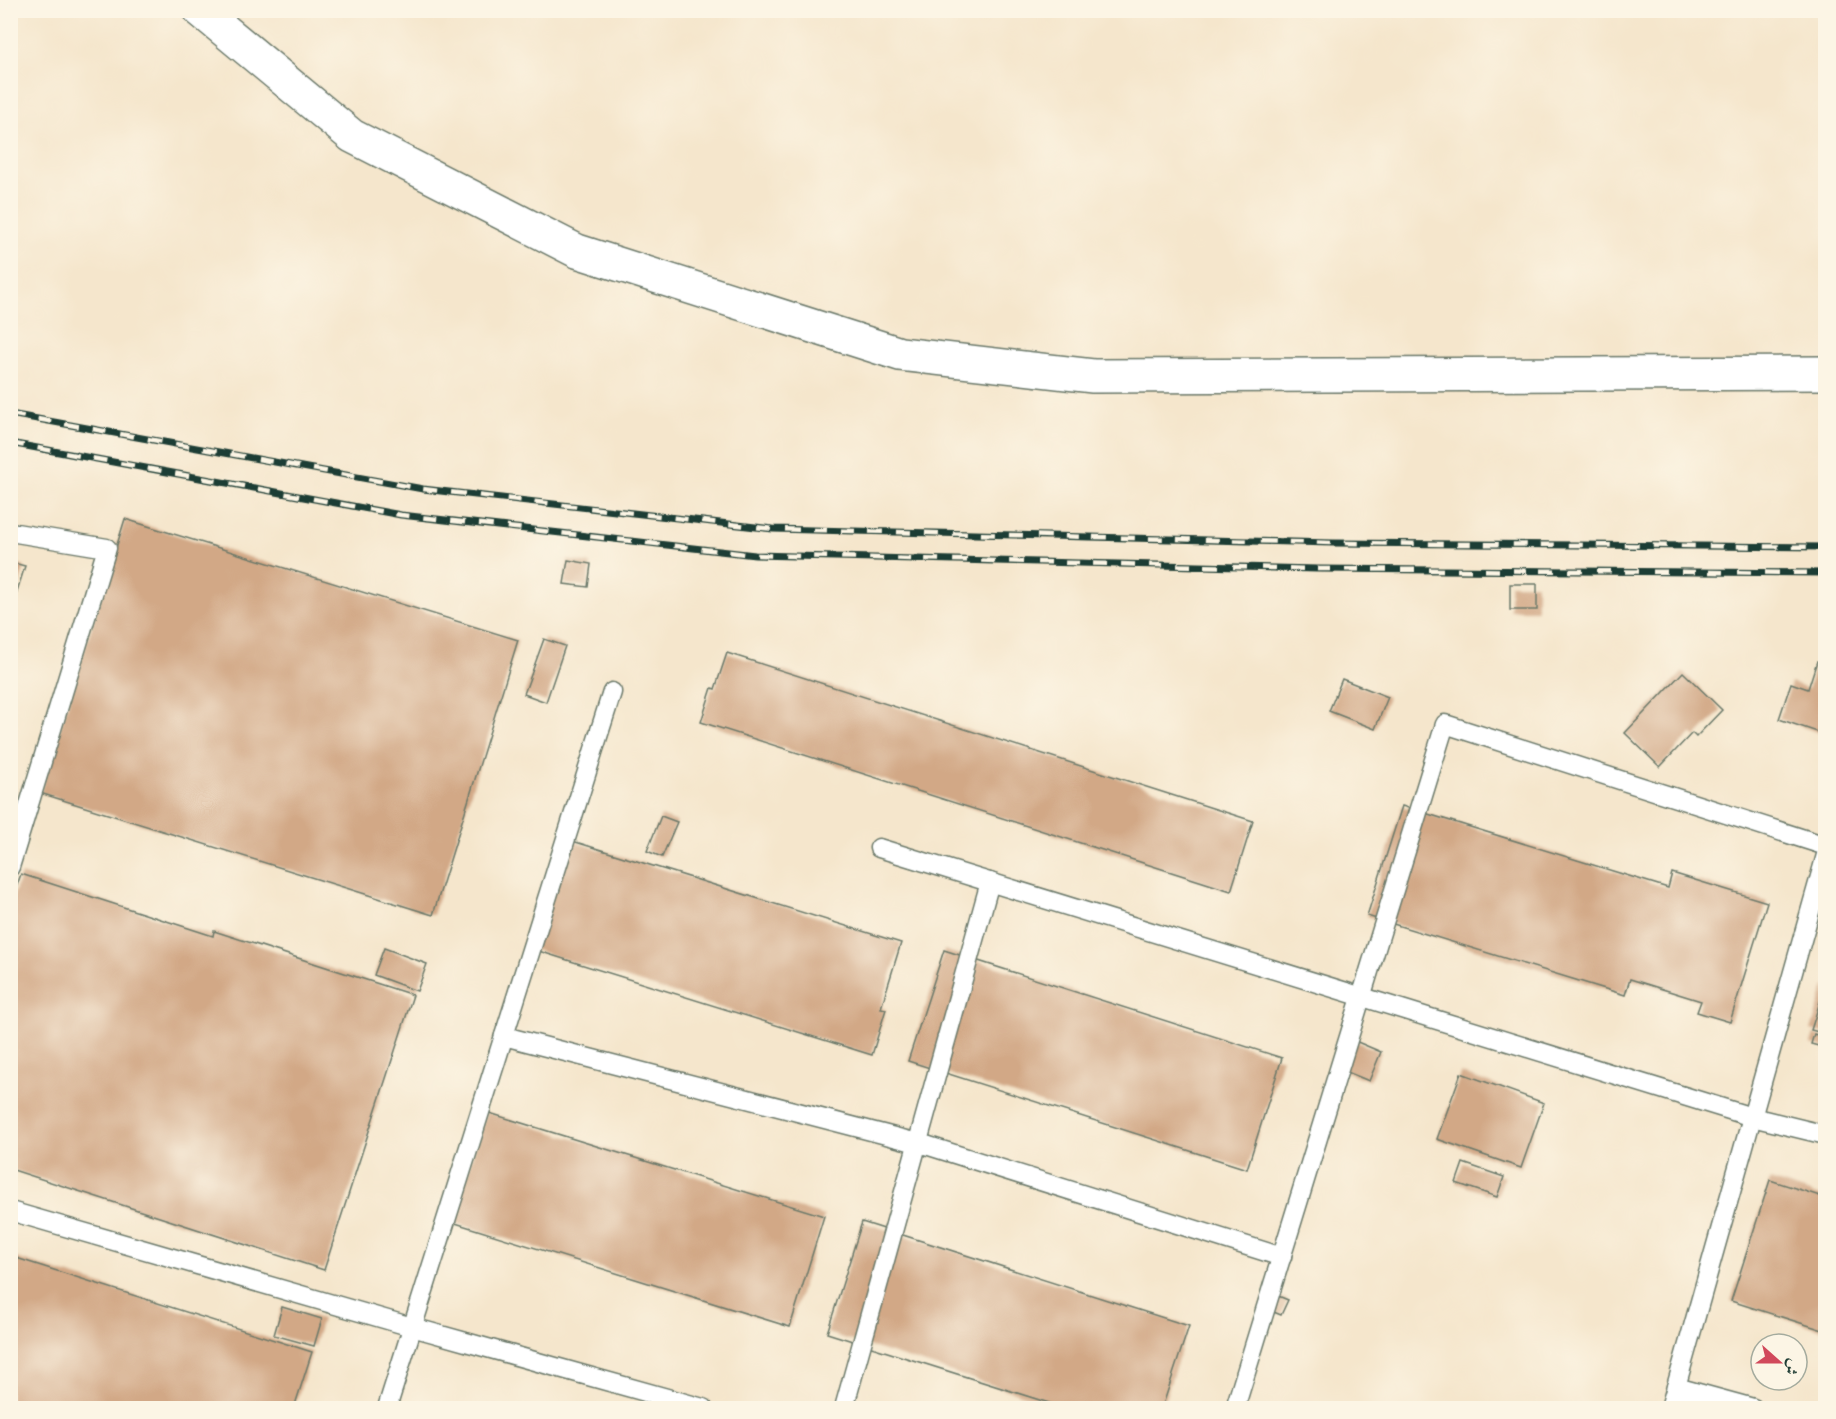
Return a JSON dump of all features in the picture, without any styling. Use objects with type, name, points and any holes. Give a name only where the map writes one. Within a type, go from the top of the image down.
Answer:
[{"type":"street","points":[[200,10],[352,136],[577,250],[900,354],[1093,376],[1826,373]]},
{"type":"lane","points":[[10,532],[108,548],[10,867]]},
{"type":"lane","points":[[387,1408],[612,692]]},
{"type":"lane","points":[[1235,1408],[1445,724],[1826,846]]},
{"type":"lane","points":[[879,848],[1752,1117],[1826,1135]]},
{"type":"lane","points":[[1670,1408],[1826,855]]},
{"type":"lane","points":[[844,1408],[990,882]]},
{"type":"lane","points":[[504,1036],[918,1143],[1282,1257]]},
{"type":"lane","points":[[10,1212],[704,1408]]},
{"type":"lane","points":[[1676,1387],[1753,1408]]},
{"type":"building","points":[[125,519],[518,640],[433,915],[40,793]]},
{"type":"building","points":[[568,560],[591,564],[588,587],[564,584]]},
{"type":"building","points":[[10,562],[25,566],[11,610],[10,610]]},
{"type":"building","points":[[1510,584],[1537,584],[1537,610],[1510,610]]},
{"type":"building","points":[[544,639],[565,646],[546,702],[524,694]]},
{"type":"building","points":[[727,653],[1253,821],[1231,891],[701,722]]},
{"type":"building","points":[[1817,661],[1826,664],[1826,735],[1779,719],[1791,683],[1808,689]]},
{"type":"building","points":[[1683,672],[1722,710],[1696,737],[1692,733],[1660,767],[1625,733]]},
{"type":"building","points":[[1342,679],[1388,697],[1375,729],[1329,711]]},
{"type":"building","points":[[1402,806],[1668,888],[1672,873],[1767,902],[1730,1022],[1697,1012],[1701,1001],[1630,979],[1625,995],[1367,916]]},
{"type":"building","points":[[661,816],[677,822],[662,857],[647,851]]},
{"type":"building","points":[[566,839],[901,943],[881,1008],[886,1009],[872,1055],[532,949]]},
{"type":"building","points":[[21,874],[213,936],[214,931],[413,995],[324,1270],[10,1169],[10,905]]},
{"type":"building","points":[[384,948],[427,964],[417,991],[374,975]]},
{"type":"building","points":[[944,950],[1282,1058],[1247,1169],[908,1061]]},
{"type":"building","points":[[1826,986],[1826,1034],[1811,1030]]},
{"type":"building","points":[[1814,1034],[1826,1038],[1826,1048],[1811,1044]]},
{"type":"building","points":[[1348,1038],[1381,1052],[1369,1081],[1335,1067]]},
{"type":"building","points":[[1461,1073],[1544,1103],[1521,1168],[1437,1139]]},
{"type":"building","points":[[486,1112],[824,1216],[790,1327],[452,1222]]},
{"type":"building","points":[[1463,1163],[1504,1177],[1497,1197],[1456,1183]]},
{"type":"building","points":[[1770,1180],[1826,1198],[1826,1331],[1731,1301]]},
{"type":"building","points":[[862,1222],[1189,1326],[1162,1408],[1065,1408],[827,1333]]},
{"type":"building","points":[[10,1256],[312,1352],[294,1408],[10,1408]]},
{"type":"building","points":[[1271,1293],[1288,1300],[1281,1315],[1264,1308]]},
{"type":"building","points":[[282,1307],[322,1319],[314,1346],[274,1335]]},
{"type":"railway","points":[[10,414],[423,489],[773,529],[1333,543],[1826,547]]},
{"type":"railway","points":[[10,443],[401,515],[755,555],[1318,569],[1826,573]]}]
